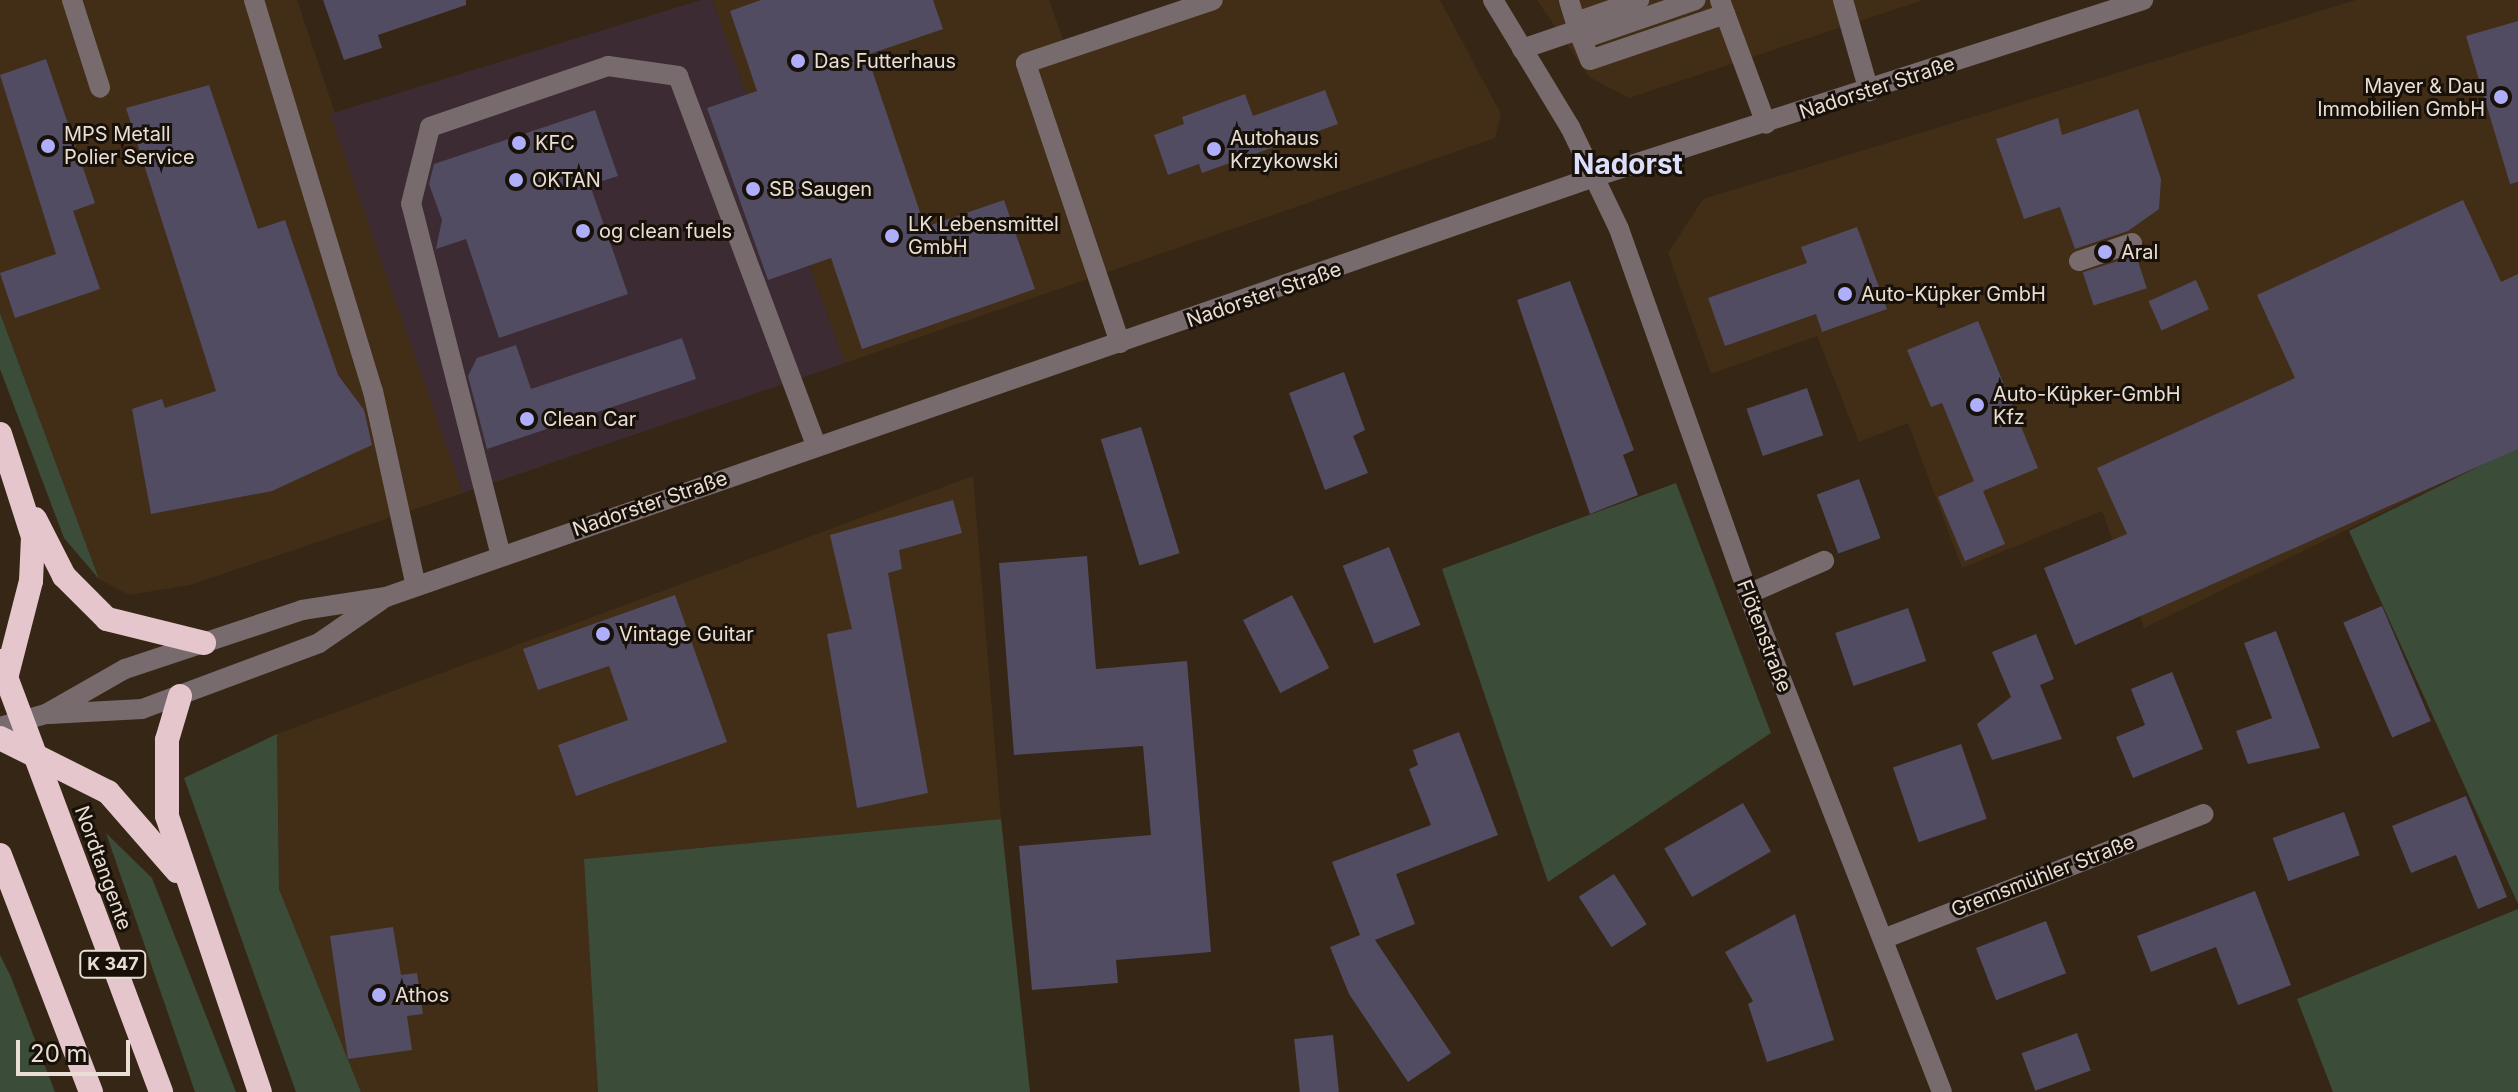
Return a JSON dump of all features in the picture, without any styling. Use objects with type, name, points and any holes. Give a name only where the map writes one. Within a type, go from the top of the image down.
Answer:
[{"type":"highway","points":[[0,434],[21,489],[54,559],[84,601],[121,627],[204,643]]},
{"type":"highway","points":[[0,696],[31,581],[33,537],[21,489]]},
{"type":"highway","name":"Nordtangente","points":[[0,661],[161,1092]]},
{"type":"highway","points":[[180,696],[164,769],[167,816],[260,1092]]},
{"type":"highway","points":[[0,738],[108,792],[166,852],[191,894]]},
{"type":"highway","name":"K 347","points":[[1,858],[91,1092]]},
{"type":"street","points":[[72,0],[100,88]]},
{"type":"street","points":[[254,0],[373,391],[416,586]]},
{"type":"street","points":[[1120,343],[1026,63],[1213,0]]},
{"type":"street","name":"Flötenstraße","points":[[1493,0],[1594,177],[1748,594],[1942,1092]]},
{"type":"street","points":[[1569,0],[1590,60],[1722,7],[1766,124]]},
{"type":"street","points":[[1579,30],[1639,0]]},
{"type":"street","points":[[1522,49],[1579,30],[1695,0]]},
{"type":"street","points":[[1843,0],[1869,91]]},
{"type":"street","name":"Nadorster Straße","points":[[0,727],[46,714],[125,669],[302,610],[386,597],[1594,177],[1869,91],[2143,0]]},
{"type":"street","points":[[501,556],[411,204],[430,127],[608,66],[678,76],[816,446]]},
{"type":"street","points":[[2079,261],[2132,243]]},
{"type":"street","points":[[1748,594],[1824,561]]},
{"type":"street","name":"Nadorster Straße","points":[[46,714],[121,713],[180,696],[319,643],[386,597]]},
{"type":"street","name":"Gremsmühler Straße","points":[[1883,939],[2204,814]]},
{"type":"shaded area","points":[[0,0],[297,0],[463,493],[190,585],[129,595],[99,579],[0,313]]},
{"type":"shaded area","points":[[701,0],[712,0],[845,363],[463,493],[330,114]]},
{"type":"shaded area","points":[[712,0],[1049,0],[1067,50],[1209,0],[1440,0],[1501,114],[1495,138],[845,363]]},
{"type":"shaded area","points":[[1537,0],[1923,0],[1629,98],[1589,77]]},
{"type":"shaded area","points":[[2356,0],[2518,0],[2518,447],[2144,628],[2102,511],[1962,568],[1908,423],[1859,442],[1817,336],[1711,374],[1668,253],[1703,199]]},
{"type":"shaded area","points":[[973,476],[1001,819],[585,859],[598,1092],[361,1092],[279,889],[277,734]]},
{"type":"green space","points":[[0,313],[99,579],[64,538],[0,369]]},
{"type":"green space","points":[[2518,447],[2518,904],[2349,531]]},
{"type":"green space","points":[[1676,483],[1771,733],[1548,882],[1442,569]]},
{"type":"green space","points":[[277,734],[279,889],[361,1092],[296,1092],[184,778]]},
{"type":"green space","points":[[1001,819],[1030,1092],[598,1092],[584,859]]},
{"type":"green space","points":[[106,833],[152,878],[236,1092],[195,1092]]},
{"type":"green space","points":[[2518,909],[2518,1092],[2333,1092],[2297,999]]},
{"type":"green space","points":[[0,955],[11,977],[55,1092],[0,1092]]},
{"type":"building","points":[[323,0],[466,0],[466,5],[378,35],[382,48],[344,60]]},
{"type":"building","points":[[761,0],[933,0],[943,29],[867,55],[925,227],[1004,200],[1035,289],[862,349],[831,258],[768,280],[707,108],[757,91],[730,11]]},
{"type":"building","name":"Mayer & Dau Immobilien GmbH","points":[[2518,21],[2518,182],[2510,184],[2466,36]]},
{"type":"building","name":"MPS Metall Polier Service","points":[[46,59],[95,203],[73,211],[100,289],[15,318],[0,273],[56,254],[0,75]]},
{"type":"building","points":[[209,85],[258,229],[285,220],[338,375],[364,410],[372,445],[272,491],[151,514],[132,409],[162,399],[165,408],[216,391],[126,108]]},
{"type":"building","name":"Autohaus Krzykowski","points":[[1325,90],[1338,124],[1202,173],[1199,164],[1168,175],[1154,135],[1184,124],[1182,117],[1245,94],[1253,116]]},
{"type":"building","points":[[2138,109],[2161,179],[2159,209],[2128,231],[2075,249],[2060,207],[2024,219],[1996,139],[2058,118],[2062,135]]},
{"type":"building","points":[[595,110],[618,176],[590,185],[628,294],[499,338],[466,239],[436,249],[442,220],[429,184],[434,164]]},
{"type":"building","points":[[2463,200],[2501,282],[2518,274],[2518,449],[2075,645],[2044,568],[2127,534],[2097,468],[2295,378],[2257,295]]},
{"type":"building","points":[[1857,227],[1887,309],[1822,332],[1816,314],[1725,346],[1708,298],[1807,263],[1801,247]]},
{"type":"building","points":[[2136,255],[2147,288],[2094,306],[2083,272]]},
{"type":"building","points":[[2196,280],[2209,309],[2162,330],[2148,301]]},
{"type":"building","points":[[1570,281],[1634,450],[1623,455],[1638,495],[1590,514],[1517,300]]},
{"type":"building","name":"Auto-Küpker-GmbH Kfz","points":[[1978,321],[2038,468],[1983,491],[2005,544],[1965,561],[1938,497],[1974,481],[1942,403],[1931,407],[1907,350]]},
{"type":"building","name":"Clean Car","points":[[682,338],[696,379],[487,449],[468,376],[477,358],[516,345],[531,389]]},
{"type":"building","points":[[1344,372],[1365,430],[1353,436],[1368,473],[1325,490],[1289,393]]},
{"type":"building","points":[[1807,388],[1823,435],[1763,456],[1746,409]]},
{"type":"building","points":[[1141,427],[1180,553],[1139,566],[1101,439]]},
{"type":"building","points":[[1859,479],[1881,538],[1838,554],[1817,494]]},
{"type":"building","points":[[953,500],[962,533],[899,550],[902,569],[888,573],[928,793],[857,808],[827,634],[852,629],[830,535]]},
{"type":"building","points":[[1389,547],[1420,625],[1374,644],[1343,566]]},
{"type":"building","points":[[1087,556],[1096,669],[1187,661],[1211,952],[1116,960],[1118,983],[1032,990],[1019,846],[1151,835],[1143,746],[1014,755],[999,563]]},
{"type":"building","points":[[675,595],[727,742],[576,796],[558,745],[628,720],[609,666],[538,690],[523,649]]},
{"type":"building","points":[[1292,595],[1329,668],[1280,693],[1243,620]]},
{"type":"building","points":[[2382,606],[2431,721],[2392,737],[2343,622]]},
{"type":"building","points":[[1908,608],[1926,661],[1853,686],[1835,633]]},
{"type":"building","points":[[2276,631],[2320,748],[2248,764],[2236,731],[2272,718],[2244,643]]},
{"type":"building","points":[[2036,634],[2054,679],[2040,685],[2062,739],[1992,760],[1977,724],[2011,697],[1992,652]]},
{"type":"building","points":[[2172,672],[2203,749],[2133,778],[2116,737],[2145,725],[2131,689]]},
{"type":"building","points":[[1459,732],[1498,835],[1396,874],[1415,924],[1375,940],[1451,1053],[1408,1082],[1349,994],[1330,947],[1360,935],[1332,862],[1431,825],[1409,769],[1418,765],[1413,750]]},
{"type":"building","points":[[1961,744],[1987,819],[1919,842],[1893,767]]},
{"type":"building","points":[[2466,796],[2507,897],[2478,909],[2456,855],[2411,873],[2392,826]]},
{"type":"building","points":[[1743,803],[1771,851],[1692,897],[1664,848]]},
{"type":"building","points":[[2344,812],[2360,855],[2288,881],[2273,838]]},
{"type":"building","points":[[1614,874],[1647,924],[1611,947],[1579,897]]},
{"type":"building","points":[[2255,891],[2291,985],[2238,1005],[2216,947],[2151,972],[2137,936]]},
{"type":"building","points":[[1795,914],[1834,1040],[1767,1062],[1748,1004],[1753,1001],[1725,952]]},
{"type":"building","points":[[2046,921],[2066,973],[1996,1000],[1976,948]]},
{"type":"building","name":"Athos","points":[[393,927],[401,975],[417,973],[423,1014],[407,1016],[412,1050],[348,1059],[330,936]]},
{"type":"building","points":[[2077,1033],[2091,1071],[2035,1091],[2022,1053]]},
{"type":"building","points":[[1333,1035],[1339,1092],[1300,1092],[1294,1039]]},
{"type":"place","name":"Das Futterhaus","points":[[798,61]]},
{"type":"place","name":"Mayer & Dau Immobilien GmbH","points":[[2501,97]]},
{"type":"place","name":"KFC","points":[[519,143]]},
{"type":"place","name":"MPS Metall Polier Service","points":[[48,146]]},
{"type":"place","name":"Autohaus Krzykowski","points":[[1214,149]]},
{"type":"place","name":"OKTAN","points":[[516,180]]},
{"type":"place","name":"SB Saugen","points":[[753,189]]},
{"type":"place","name":"og clean fuels","points":[[583,231]]},
{"type":"place","name":"LK Lebensmittel GmbH","points":[[892,236]]},
{"type":"place","name":"Aral","points":[[2105,252]]},
{"type":"place","name":"Auto-Küpker GmbH","points":[[1845,294]]},
{"type":"place","name":"Auto-Küpker-GmbH Kfz","points":[[1977,405]]},
{"type":"place","name":"Clean Car","points":[[527,419]]},
{"type":"place","name":"Vintage Guitar","points":[[603,634]]},
{"type":"place","name":"Athos","points":[[379,995]]},
{"type":"district","name":"Nadorst","points":[[1628,164]]}]
